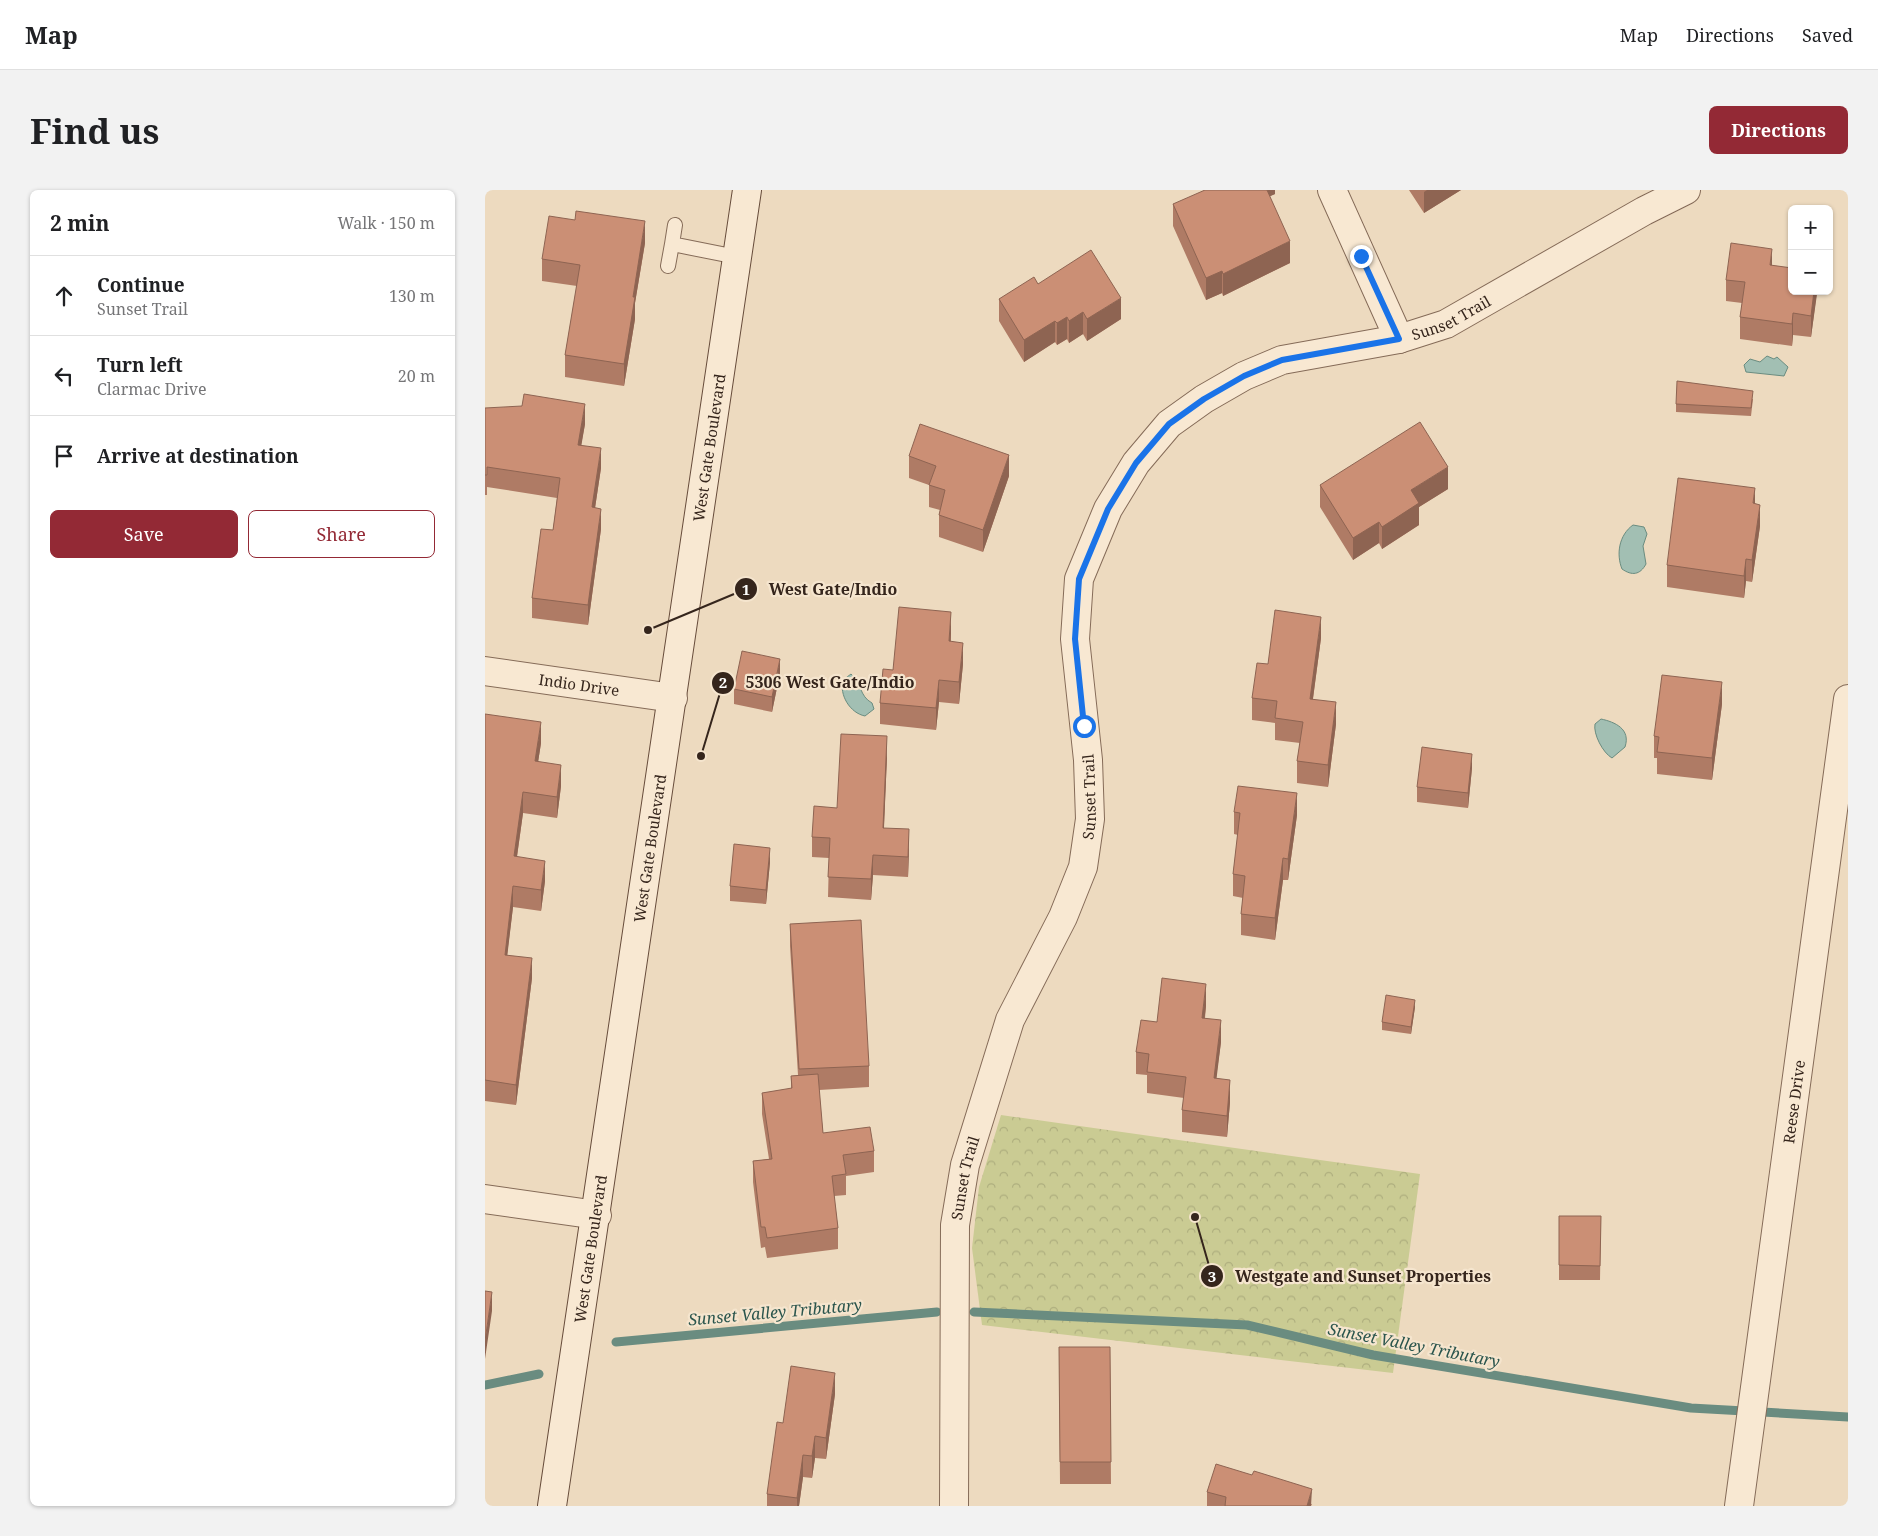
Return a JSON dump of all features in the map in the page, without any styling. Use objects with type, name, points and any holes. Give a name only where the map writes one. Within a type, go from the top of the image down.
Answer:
[{"type":"street","name":"West Gate Boulevard","points":[[552,1506],[597,1215],[747,190]]},
{"type":"street","points":[[1332,190],[1399,339]]},
{"type":"street","name":"Sunset Trail","points":[[954,1506],[955,1225],[965,1165],[1011,1020],[1063,917],[1083,868],[1090,819],[1088,760],[1075,639],[1079,579],[1108,509],[1136,463],[1169,424],[1204,399],[1244,376],[1282,360],[1399,339],[1446,324],[1644,211],[1686,190]]},
{"type":"street","name":"Indio Drive","points":[[485,671],[673,698]]},
{"type":"street","name":"Reese Drive","points":[[1739,1506],[1848,699]]},
{"type":"street","points":[[485,1199],[597,1215]]},
{"type":"lane","points":[[668,266],[675,225]]},
{"type":"lane","points":[[672,244],[737,257]]},
{"type":"green space","points":[[1001,1115],[1420,1174],[1393,1373],[982,1325],[972,1248],[979,1187]]},
{"type":"shaded area","points":[[1767,356],[1774,359],[1777,357],[1788,367],[1784,376],[1746,372],[1744,365],[1750,359],[1760,362]]},
{"type":"shaded area","points":[[1633,525],[1644,527],[1647,534],[1643,546],[1646,564],[1638,572],[1629,573],[1622,569],[1619,551],[1622,539]]},
{"type":"shaded area","points":[[851,674],[865,697],[872,703],[874,709],[865,716],[850,707],[844,697],[843,680]]},
{"type":"shaded area","points":[[1601,719],[1621,727],[1626,735],[1625,747],[1612,758],[1602,748],[1597,738],[1595,724]]},
{"type":"building","points":[[1205,190],[1267,190],[1290,241],[1223,274],[1222,271],[1206,278],[1173,204]]},
{"type":"building","points":[[576,211],[645,221],[624,364],[565,355],[580,265],[542,259],[549,216],[575,220]]},
{"type":"building","points":[[1731,243],[1772,249],[1770,265],[1788,267],[1788,295],[1814,295],[1811,316],[1793,313],[1792,324],[1740,317],[1745,282],[1726,280]]},
{"type":"building","points":[[1091,250],[1121,298],[1087,319],[1083,312],[1069,321],[1067,317],[1057,323],[1055,321],[1024,340],[999,299],[1034,277],[1038,284]]},
{"type":"building","points":[[1677,381],[1753,391],[1751,408],[1676,404]]},
{"type":"building","points":[[524,394],[585,404],[578,445],[601,448],[592,507],[601,509],[588,605],[532,598],[541,529],[553,530],[560,478],[487,467],[487,475],[485,475],[485,408],[522,406]]},
{"type":"building","points":[[1420,422],[1448,467],[1411,490],[1419,503],[1382,527],[1379,522],[1353,538],[1320,485]]},
{"type":"building","points":[[920,424],[1009,455],[983,530],[939,515],[945,490],[929,485],[936,466],[909,456]]},
{"type":"building","points":[[1678,478],[1755,488],[1753,503],[1760,505],[1752,560],[1746,559],[1744,576],[1667,565]]},
{"type":"building","points":[[899,607],[951,612],[949,641],[963,643],[959,682],[939,680],[936,708],[880,703],[883,669],[893,670]]},
{"type":"building","points":[[1275,610],[1321,617],[1310,699],[1336,702],[1328,765],[1297,761],[1303,722],[1275,718],[1277,701],[1252,698],[1257,663],[1268,664]]},
{"type":"building","points":[[742,651],[780,659],[772,697],[734,689]]},
{"type":"building","points":[[1662,675],[1722,682],[1712,758],[1657,752],[1659,737],[1654,736]]},
{"type":"building","points":[[485,714],[541,722],[535,761],[561,765],[557,797],[523,792],[514,856],[545,861],[541,890],[513,886],[505,955],[532,958],[516,1085],[485,1080]]},
{"type":"building","points":[[841,734],[887,736],[883,828],[909,829],[908,857],[873,855],[871,879],[828,877],[830,838],[812,837],[814,806],[837,808]]},
{"type":"building","points":[[1422,747],[1472,754],[1468,793],[1417,787]]},
{"type":"building","points":[[1238,786],[1297,793],[1288,859],[1283,858],[1275,918],[1241,914],[1245,876],[1233,874],[1240,813],[1234,812]]},
{"type":"building","points":[[734,844],[770,848],[766,890],[730,886]]},
{"type":"building","points":[[861,920],[869,1066],[799,1069],[790,924]]},
{"type":"building","points":[[1162,978],[1206,984],[1202,1018],[1221,1020],[1214,1078],[1230,1080],[1227,1116],[1182,1110],[1186,1077],[1147,1072],[1149,1054],[1136,1052],[1141,1020],[1157,1022]]},
{"type":"building","points":[[1386,995],[1415,1000],[1411,1027],[1382,1022]]},
{"type":"building","points":[[818,1074],[823,1133],[870,1127],[874,1151],[843,1155],[846,1174],[832,1176],[838,1228],[767,1238],[765,1227],[761,1227],[753,1161],[772,1159],[762,1093],[792,1088],[791,1076]]},
{"type":"building","points":[[1559,1216],[1601,1216],[1600,1266],[1559,1265]]},
{"type":"building","points":[[485,1291],[492,1292],[485,1341]]},
{"type":"building","points":[[1059,1347],[1110,1347],[1111,1462],[1060,1462]]},
{"type":"building","points":[[791,1366],[835,1373],[826,1438],[815,1436],[812,1456],[803,1455],[797,1498],[767,1494],[777,1422],[783,1423]]},
{"type":"building","points":[[1216,1464],[1252,1475],[1254,1471],[1312,1489],[1307,1506],[1225,1506],[1226,1497],[1207,1492]]},
{"type":"waterway","name":"Sunset Valley Tributary","points":[[616,1342],[937,1312]]},
{"type":"waterway","name":"Sunset Valley Tributary","points":[[974,1312],[1247,1325],[1373,1355],[1691,1408],[1848,1417]]},
{"type":"waterway","name":"Sunset Valley Tributary","points":[[485,1385],[539,1374]]},
{"type":"place","name":"West Gate/Indio","points":[[648,630]]},
{"type":"place","name":"5306 West Gate/Indio","points":[[701,756]]},
{"type":"place","name":"Westgate and Sunset Properties","points":[[1195,1217]]},
{"type":"route","points":[[1084,726],[1075,639],[1079,579],[1108,509],[1136,463],[1169,424],[1204,399],[1244,376],[1282,360],[1399,339],[1361,256]]}]
